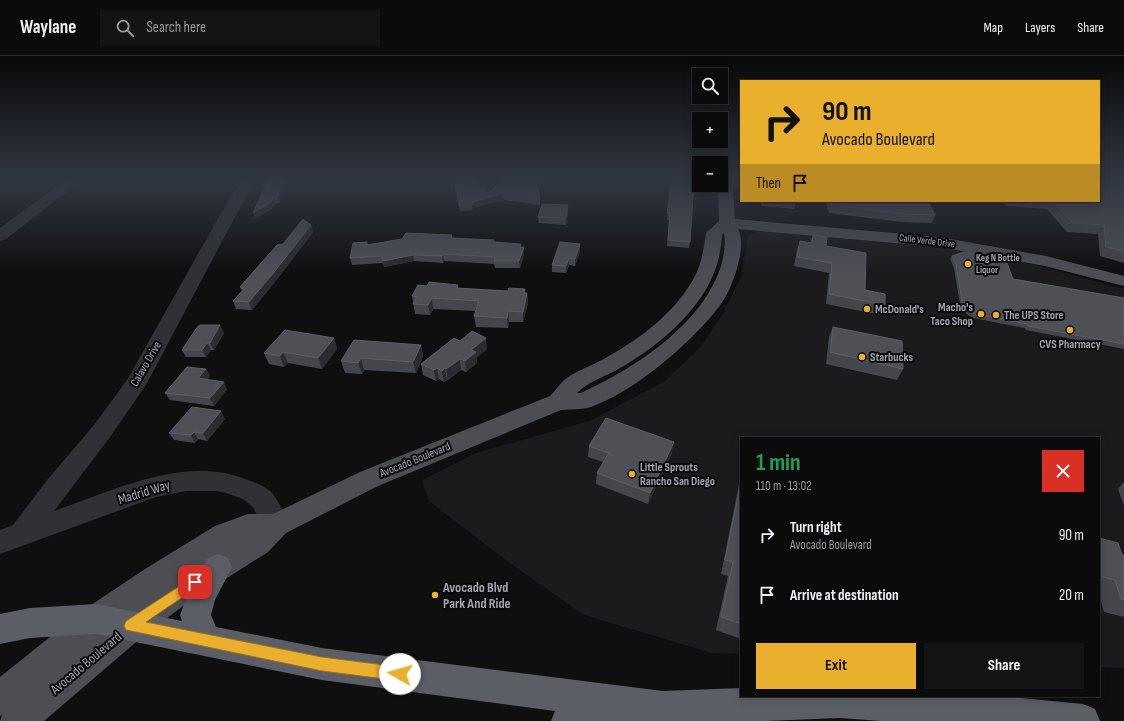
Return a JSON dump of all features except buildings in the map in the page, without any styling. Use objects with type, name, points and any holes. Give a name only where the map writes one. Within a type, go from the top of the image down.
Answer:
[{"type":"highway","points":[[206,640],[196,615],[202,596],[218,567]]},
{"type":"highway","points":[[0,629],[30,623],[96,619],[322,664],[663,708]]},
{"type":"highway","points":[[568,721],[663,708],[840,701],[954,709],[1083,721]]},
{"type":"main road","name":"Avocado Boulevard","points":[[48,676],[131,626],[172,596],[258,543],[276,526],[369,479],[558,402],[584,401],[636,372],[673,345],[691,328],[708,309],[725,280],[732,257],[733,234],[727,223],[726,211]]},
{"type":"main road","name":"Avocado Boulevard","points":[[558,402],[573,384],[619,360],[657,333],[673,319],[699,286],[710,265],[714,244],[714,233],[727,223]]},
{"type":"main road","name":"Calle Verde Drive","points":[[727,223],[939,242],[1037,259],[1124,280]]},
{"type":"main road","points":[[691,328],[690,313],[709,283],[708,279],[704,276]]},
{"type":"main road","points":[[620,382],[618,372],[623,366],[656,343],[658,337],[657,333]]},
{"type":"main road","name":"Avocado Boulevard","points":[[16,721],[48,676],[96,619],[155,578],[225,534],[248,526],[276,526]]},
{"type":"main road","points":[[0,699],[48,676]]},
{"type":"street","points":[[0,236],[33,211]]},
{"type":"street","name":"Calavo Drive","points":[[11,538],[57,486],[120,408],[156,350],[230,211]]},
{"type":"street","name":"Madrid Way","points":[[11,538],[154,486],[201,480],[229,483],[252,492],[262,499],[276,526]]},
{"type":"shaded area","points":[[760,231],[914,245],[971,252],[1024,262],[1124,289],[1124,668],[1100,667],[1100,437],[740,437],[740,654],[712,653],[584,615],[507,561],[429,501],[422,480],[476,453],[589,421],[664,382],[700,348],[724,312],[742,274],[748,235]]},
{"type":"place","name":"Keg N Bottle Liquor","points":[[968,264]]},
{"type":"place","name":"McDonald's","points":[[867,309]]},
{"type":"place","name":"Macho's Taco Shop","points":[[981,314]]},
{"type":"place","name":"The UPS Store","points":[[996,315]]},
{"type":"place","name":"CVS Pharmacy","points":[[1070,330]]},
{"type":"place","name":"Starbucks","points":[[862,357]]},
{"type":"place","name":"Little Sprouts Rancho San Diego","points":[[632,474]]},
{"type":"place","name":"Avocado Blvd Park And Ride","points":[[435,595]]},
{"type":"route","points":[[195,582],[172,596],[131,626],[322,664],[400,674]]}]
